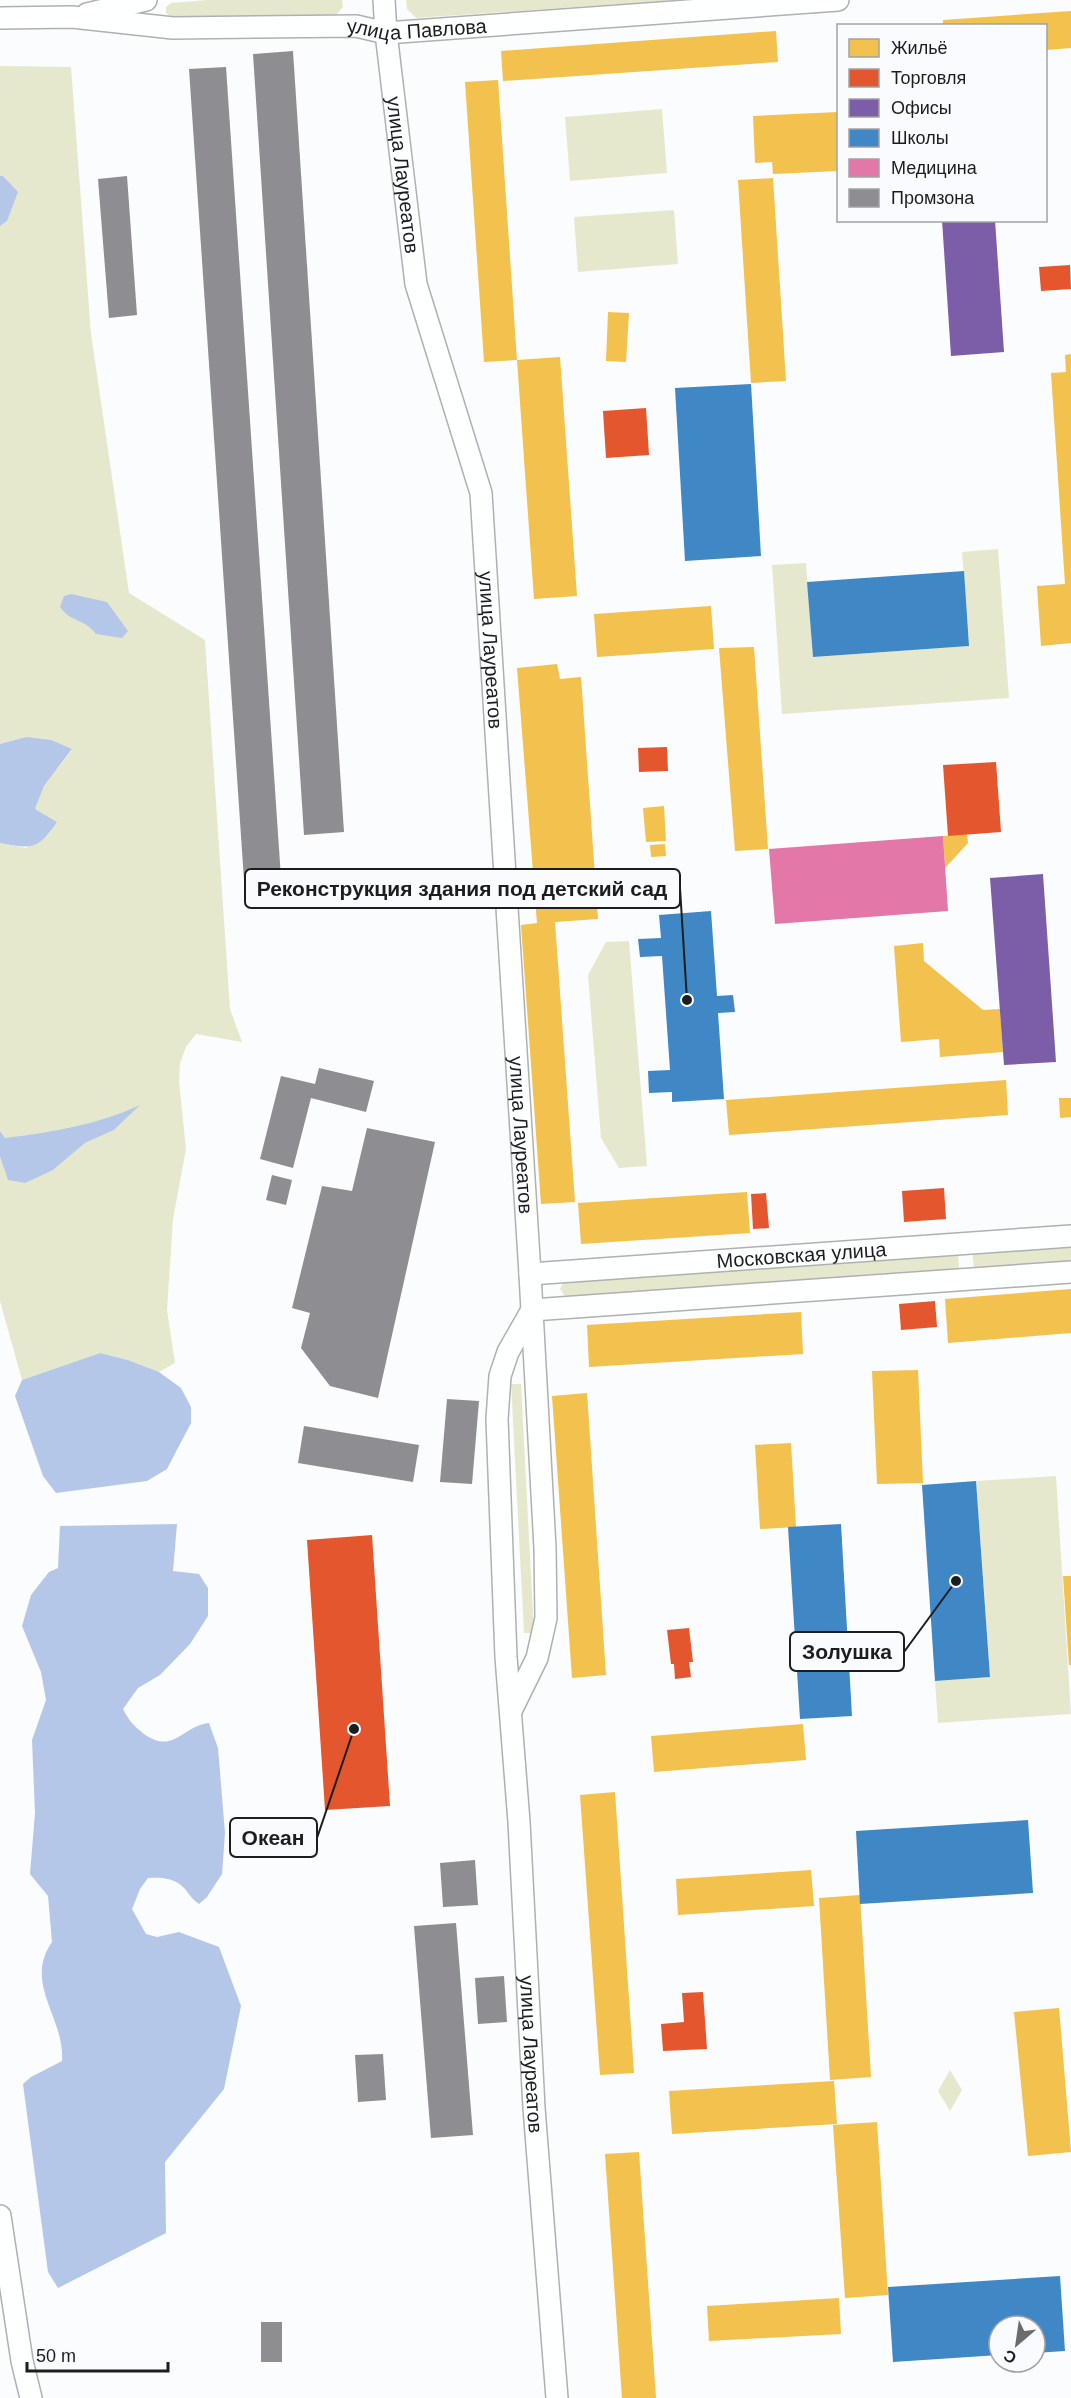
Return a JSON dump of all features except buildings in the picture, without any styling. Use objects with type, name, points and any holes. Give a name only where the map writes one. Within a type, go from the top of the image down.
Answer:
[{"type":"street","points":[[0,18],[72,17],[146,0]]},
{"type":"street","name":"улица Лауреатов","points":[[384,0],[416,285],[481,493],[530,1274],[546,1618],[537,1658],[511,1712]]},
{"type":"street","name":"улица Павлова","points":[[72,17],[173,28],[356,26],[386,33],[838,0]]},
{"type":"street","name":"Московская улица","points":[[530,1274],[1071,1236]]},
{"type":"street","name":"Московская улица","points":[[532,1310],[1071,1272]]},
{"type":"street","name":"улица Лауреатов","points":[[532,1310],[508,1352],[500,1376],[497,1419],[504,1612],[520,1834],[534,2108],[557,2398]]},
{"type":"street","points":[[0,2216],[22,2361],[31,2398]]},
{"type":"green space","points":[[208,0],[342,0],[343,7],[333,15],[174,19],[166,13],[166,7],[171,3]]},
{"type":"green space","points":[[406,0],[676,0],[416,18],[407,9]]},
{"type":"green space","points":[[0,66],[71,67],[91,334],[129,593],[205,640],[230,1009],[242,1042],[196,1034],[186,1047],[180,1063],[179,1081],[186,1149],[173,1219],[167,1310],[175,1363],[159,1372],[128,1360],[100,1353],[22,1380],[0,1301],[0,1157],[8,1180],[53,1170],[85,1143],[114,1130],[138,1106],[113,1118],[53,1132],[5,1138],[0,1131],[0,843],[26,848],[57,822],[35,809],[44,786],[72,750],[26,737],[0,744],[0,226],[7,221],[3,176],[0,176]]},
{"type":"green space","points":[[662,109],[667,173],[570,181],[565,117]]},
{"type":"green space","points":[[674,210],[678,264],[578,272],[574,217]]},
{"type":"green space","points":[[998,549],[1009,698],[782,714],[772,565],[806,563],[813,657],[969,646],[962,552]]},
{"type":"green space","points":[[629,941],[647,1166],[619,1168],[601,1138],[588,975],[606,942]]},
{"type":"green space","points":[[1071,1242],[1071,1262],[974,1269],[972,1249]]},
{"type":"green space","points":[[958,1250],[959,1270],[566,1298],[560,1289],[564,1281]]},
{"type":"green space","points":[[511,1384],[521,1384],[534,1633],[524,1633]]},
{"type":"green space","points":[[1056,1476],[1071,1714],[938,1723],[935,1681],[990,1677],[976,1481]]},
{"type":"green space","points":[[950,2070],[962,2090],[950,2111],[938,2091]]},
{"type":"water","points":[[0,176],[3,176],[18,192],[7,221],[0,226]]},
{"type":"water","points":[[71,594],[107,602],[128,631],[122,638],[96,634],[60,607],[64,596]]},
{"type":"water","points":[[26,737],[51,740],[72,749],[44,786],[35,809],[57,822],[39,843],[20,846],[0,843],[0,744]]},
{"type":"water","points":[[140,1105],[114,1130],[85,1143],[53,1170],[25,1183],[8,1180],[0,1157],[0,1131],[5,1138],[57,1130],[91,1123]]},
{"type":"water","points":[[100,1353],[128,1360],[159,1372],[181,1388],[191,1407],[191,1423],[167,1469],[147,1481],[56,1493],[43,1476],[15,1396],[22,1380]]},
{"type":"water","points":[[177,1524],[173,1571],[199,1574],[208,1588],[208,1616],[190,1644],[160,1675],[138,1688],[123,1709],[132,1723],[144,1734],[163,1742],[171,1741],[200,1725],[209,1723],[218,1748],[225,1833],[222,1874],[207,1897],[199,1904],[177,1882],[163,1878],[148,1878],[140,1889],[132,1909],[146,1934],[157,1937],[179,1932],[219,1947],[241,2006],[224,2089],[165,2162],[166,2233],[58,2288],[48,2272],[23,2084],[31,2077],[62,2061],[58,2030],[43,1987],[44,1957],[52,1942],[48,1896],[30,1874],[35,1813],[32,1740],[46,1700],[41,1672],[22,1626],[31,1595],[49,1572],[58,1568],[60,1526]]},
{"type":"place","name":"Реконструкция здания под детский сад","points":[[687,1000]]},
{"type":"place","name":"Золушка","points":[[956,1581]]},
{"type":"place","name":"Океан","points":[[354,1729]]}]
